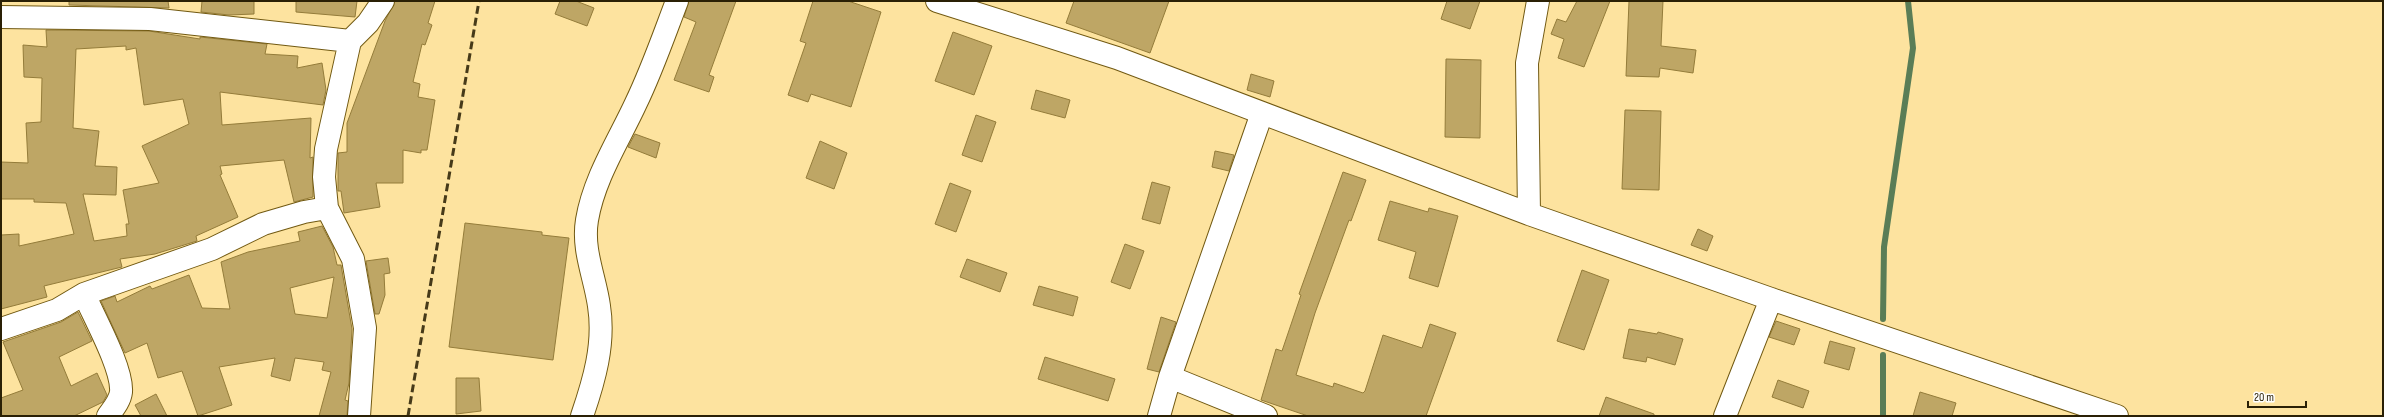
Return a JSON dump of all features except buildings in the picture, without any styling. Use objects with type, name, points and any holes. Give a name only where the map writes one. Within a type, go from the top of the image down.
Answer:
[{"type":"street","points":[[359,416],[365,328],[353,259],[327,208],[324,177],[326,149],[350,41],[368,23],[383,1]]},
{"type":"street","points":[[582,416],[593,384],[602,337],[599,306],[587,252],[587,222],[591,199],[637,101],[676,1]]},
{"type":"street","points":[[937,1],[1117,58],[1529,214],[1771,299],[2117,416]]},
{"type":"street","points":[[1529,214],[1527,63],[1538,1]]},
{"type":"street","points":[[1,17],[150,19],[350,41]]},
{"type":"street","points":[[1159,416],[1170,377],[1262,113]]},
{"type":"street","points":[[1,329],[57,310],[84,294],[212,249],[264,224],[304,212],[327,208]]},
{"type":"street","points":[[84,294],[117,370],[121,384],[121,394],[116,406],[108,416]]},
{"type":"street","points":[[1725,416],[1771,299]]},
{"type":"street","points":[[1170,377],[1266,416]]},
{"type":"waterway","points":[[1883,319],[1884,247],[1913,48],[1908,1]]},
{"type":"waterway","points":[[1883,355],[1883,416]]},
{"type":"railway","points":[[408,416],[479,1]]}]
